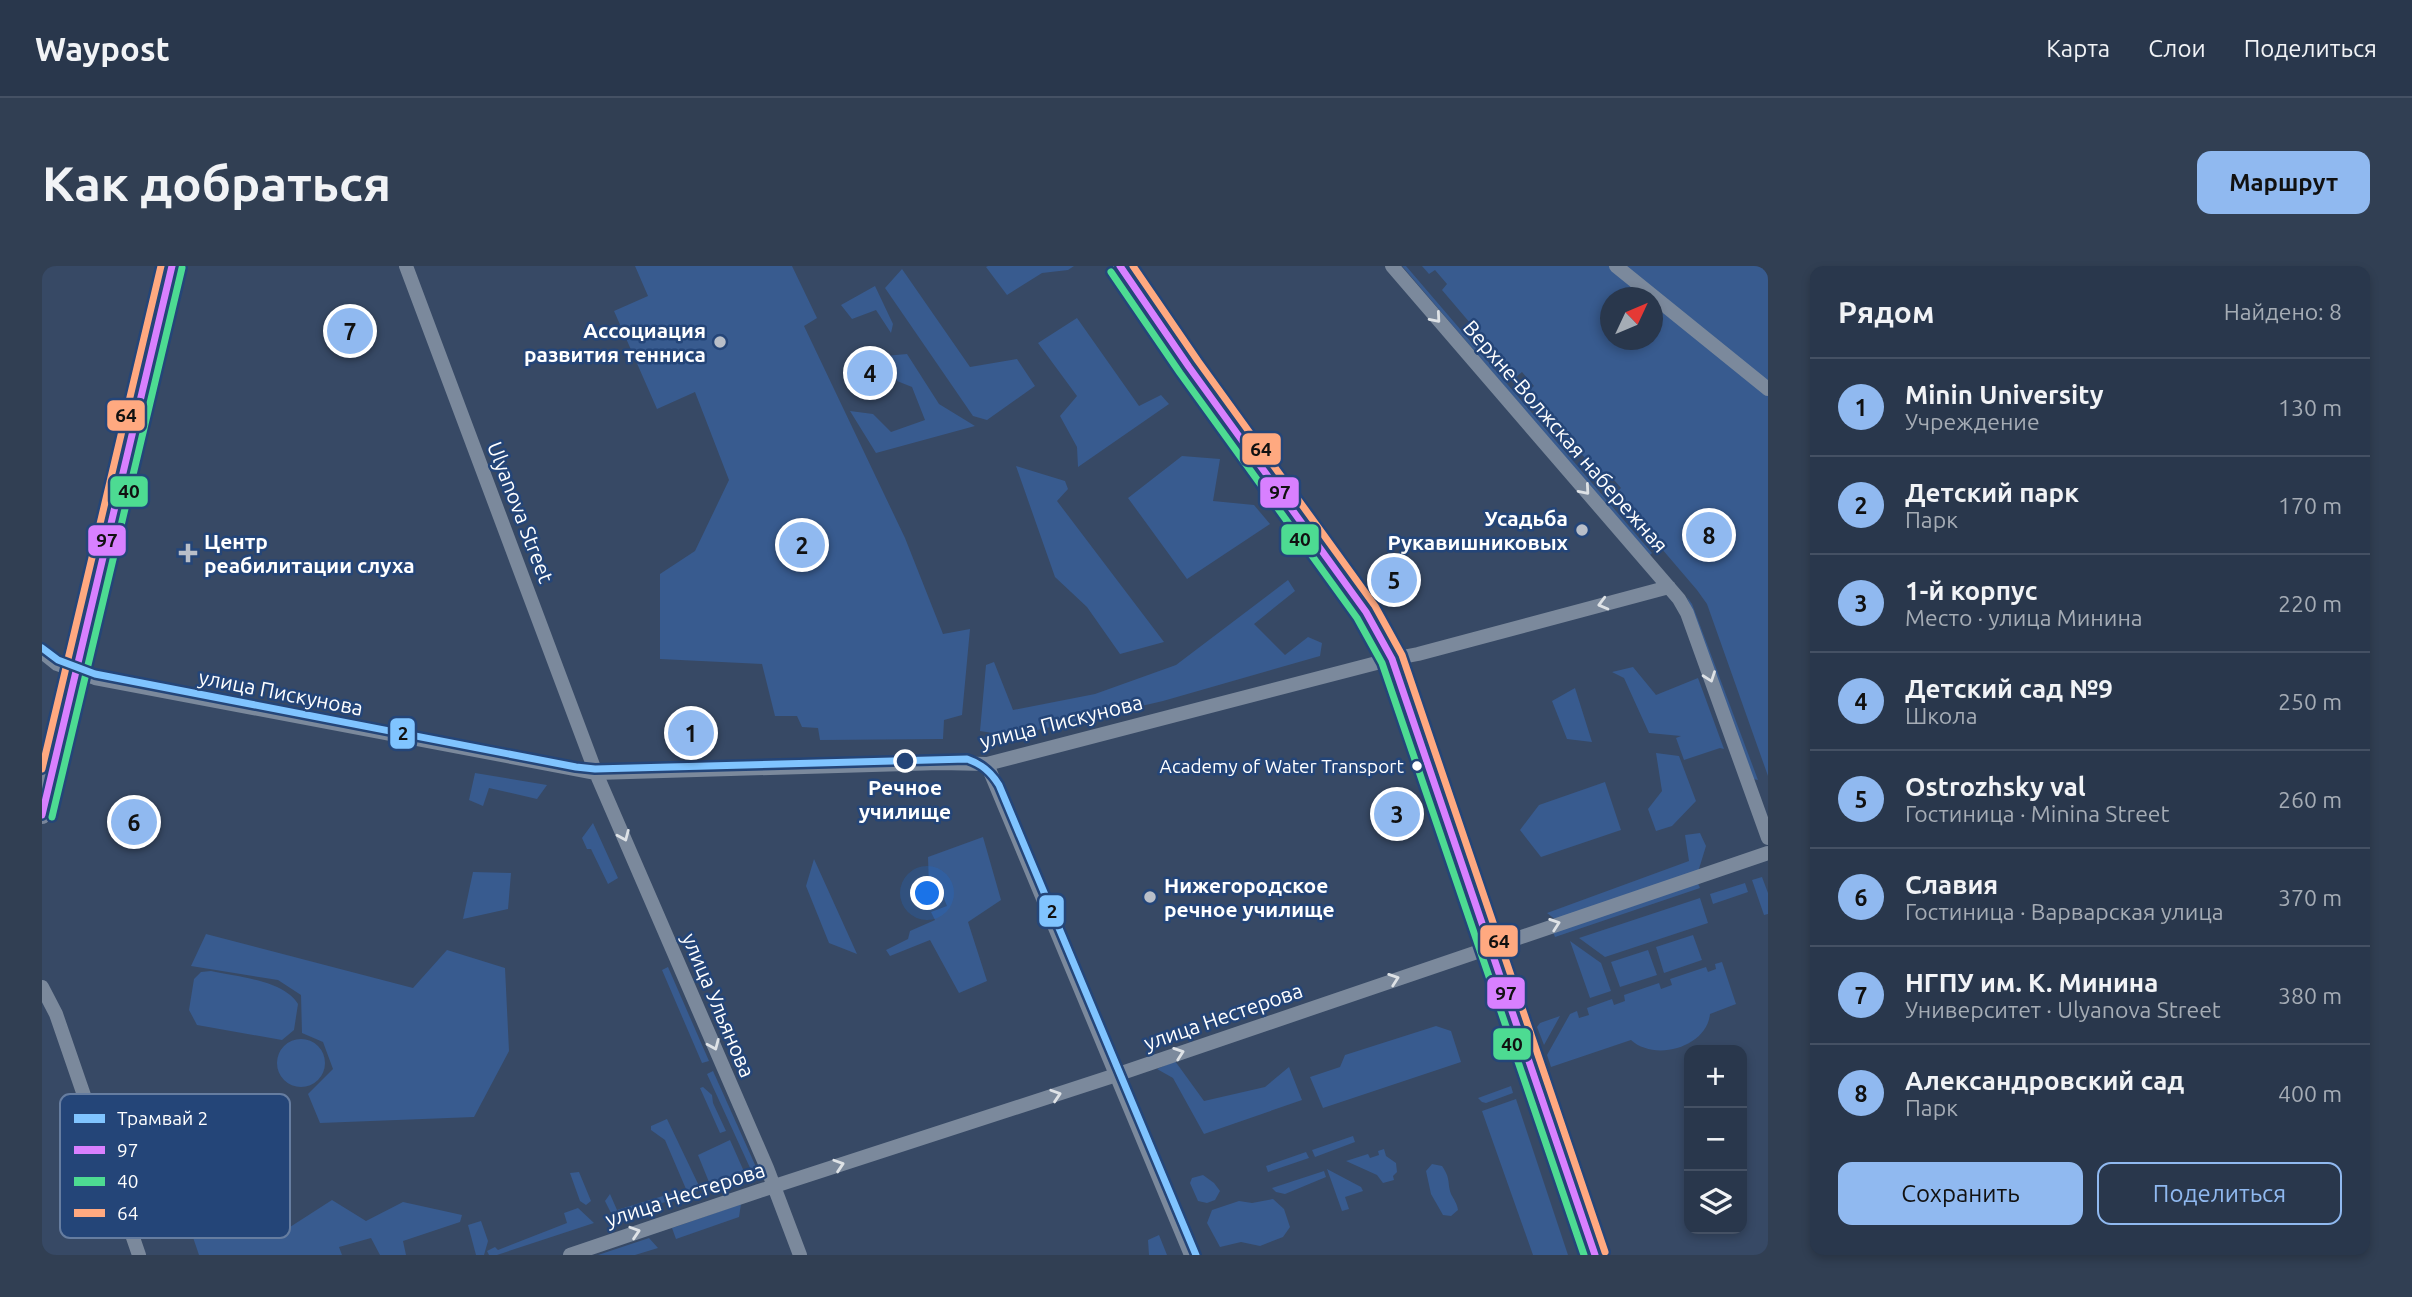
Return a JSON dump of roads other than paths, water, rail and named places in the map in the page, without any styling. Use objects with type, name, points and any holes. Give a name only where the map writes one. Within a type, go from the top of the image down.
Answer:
[{"type":"main road","points":[[42,815],[172,266]]},
{"type":"street","name":"Ulyanova Street","points":[[406,266],[596,774]]},
{"type":"street","points":[[1121,266],[1197,377],[1366,612],[1392,659],[1595,1255]]},
{"type":"street","name":"Верхне-Волжская набережная","points":[[1392,266],[1669,587],[1687,613],[1768,838]]},
{"type":"street","points":[[1616,266],[1768,389]]},
{"type":"street","name":"улица Пискунова","points":[[42,652],[57,664],[95,678],[596,774],[940,762],[987,764],[1669,587]]},
{"type":"street","points":[[987,764],[1191,1255]]},
{"type":"street","name":"улица Ульянова","points":[[596,774],[774,1186],[800,1255]]},
{"type":"street","name":"улица Нестерова","points":[[570,1255],[1115,1075],[1768,852]]},
{"type":"street","points":[[42,987],[56,1014],[84,1094]]},
{"type":"street","points":[[42,999],[56,1014]]},
{"type":"street","points":[[133,1238],[139,1255]]},
{"type":"tram line","name":"2","points":[[42,648],[58,660],[95,674],[576,767],[595,769],[967,759],[977,763],[989,772],[999,785],[1196,1255]]},
{"type":"place","name":"НГПУ им. К. Минина","points":[[350,331]]},
{"type":"place","name":"Ассоциация развития тенниса","points":[[720,342]]},
{"type":"place","name":"Детский сад №9","points":[[870,373]]},
{"type":"place","name":"Усадьба Рукавишниковых","points":[[1582,530]]},
{"type":"place","name":"Александровский сад","points":[[1709,535]]},
{"type":"place","name":"Детский парк","points":[[802,545]]},
{"type":"place","name":"Центр реабилитации слуха","points":[[188,553]]},
{"type":"place","name":"Ostrozhsky val","points":[[1394,580]]},
{"type":"place","name":"Minin University","points":[[691,733]]},
{"type":"place","name":"Речное училище","points":[[905,761]]},
{"type":"place","name":"Academy of Water Transport","points":[[1417,766]]},
{"type":"place","name":"1-й корпус","points":[[1397,814]]},
{"type":"place","name":"Славия","points":[[134,822]]},
{"type":"place","name":"Нижегородское речное училище","points":[[1150,897]]}]
